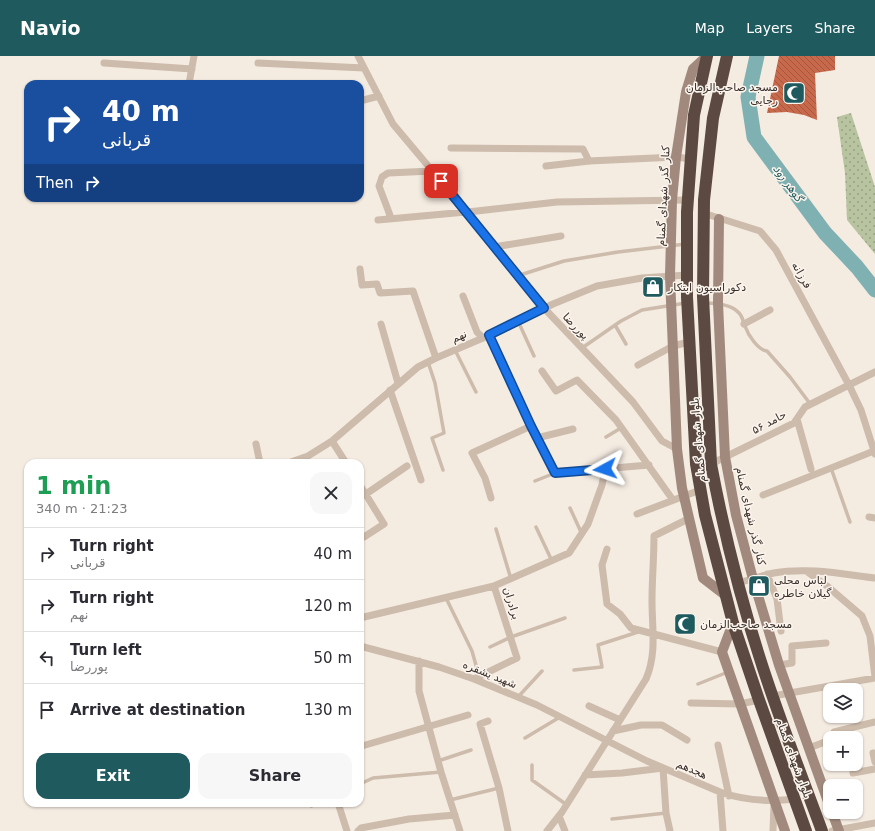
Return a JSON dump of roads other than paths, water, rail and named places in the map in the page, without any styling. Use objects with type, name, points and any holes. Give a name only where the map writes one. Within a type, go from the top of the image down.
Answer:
[{"type":"highway","name":"بلوار شهدای گمنام","points":[[707,56],[694,115],[688,200],[687,303],[696,464],[700,490],[733,623],[806,831]]},
{"type":"highway","name":"بلوار شهدای گمنام","points":[[727,56],[713,118],[703,213],[703,303],[711,464],[738,584],[763,668],[822,831]]},
{"type":"highway","points":[[688,200],[704,200]]},
{"type":"street","points":[[191,80],[194,56]]},
{"type":"street","name":"پوررضا","points":[[358,56],[393,124],[466,211],[544,308],[633,402],[662,441],[677,449]]},
{"type":"street","name":"کنار گذر شهدای گمنام","points":[[707,56],[693,69],[686,92],[676,157],[672,200],[672,246],[670,276],[677,449],[683,495],[703,578],[725,595]]},
{"type":"street","points":[[104,63],[192,69]]},
{"type":"street","points":[[258,63],[364,68]]},
{"type":"street","points":[[364,100],[378,96]]},
{"type":"street","points":[[451,148],[583,149],[589,161]]},
{"type":"street","points":[[546,166],[589,161],[676,157],[690,159]]},
{"type":"street","points":[[391,218],[379,186],[382,177],[388,174],[432,171]]},
{"type":"street","points":[[378,220],[557,202],[688,200]]},
{"type":"street","name":"فرزانه","points":[[703,213],[760,231],[776,250],[861,410],[872,436],[874,453]]},
{"type":"street","name":"کنار گذر شهدای گمنام","points":[[719,219],[718,303],[725,457],[736,515],[753,579],[779,666],[823,787]]},
{"type":"street","points":[[494,247],[561,236]]},
{"type":"street","points":[[360,269],[362,285],[377,284],[380,294],[413,291],[436,358]]},
{"type":"street","name":"نهم","points":[[309,459],[357,421],[390,390],[418,367],[436,358],[544,308],[596,286],[642,278],[687,275]]},
{"type":"street","points":[[463,296],[477,332],[486,336],[555,473],[649,465]]},
{"type":"street","points":[[744,324],[770,310]]},
{"type":"street","points":[[381,324],[398,383]]},
{"type":"street","points":[[638,365],[673,346],[689,342]]},
{"type":"street","points":[[542,371],[556,391],[576,380],[603,406],[622,428],[673,500]]},
{"type":"street","name":"حامد ۵۶","points":[[711,464],[794,423],[806,407],[875,372]]},
{"type":"street","points":[[706,383],[721,382]]},
{"type":"street","points":[[390,390],[421,480]]},
{"type":"street","points":[[797,419],[811,469]]},
{"type":"street","points":[[491,498],[485,478],[472,453],[531,426]]},
{"type":"street","points":[[537,438],[573,429]]},
{"type":"street","points":[[332,441],[343,459]]},
{"type":"street","points":[[256,444],[259,459]]},
{"type":"street","points":[[763,495],[874,453]]},
{"type":"street","points":[[366,494],[407,466]]},
{"type":"street","points":[[582,534],[588,524],[602,486],[605,469]]},
{"type":"street","points":[[637,514],[683,495],[700,490]]},
{"type":"street","points":[[364,491],[384,524],[364,537]]},
{"type":"street","points":[[547,831],[559,816],[646,679],[651,668],[653,650],[652,601],[654,536],[688,519]]},
{"type":"street","name":"برادران","points":[[476,678],[517,658],[494,586],[569,553],[582,534]]},
{"type":"street","points":[[607,549],[602,565],[607,604],[620,614],[631,628],[722,652]]},
{"type":"street","points":[[773,696],[875,677],[872,637],[862,616],[827,586],[806,571]]},
{"type":"street","points":[[738,584],[775,572],[817,571],[875,578]]},
{"type":"street","points":[[767,574],[777,599],[781,632]]},
{"type":"street","points":[[364,617],[494,586]]},
{"type":"street","points":[[733,623],[722,652],[785,831]]},
{"type":"street","points":[[779,666],[792,663],[792,646],[826,643]]},
{"type":"street","name":"شهید یشقره","points":[[364,647],[420,661],[476,678],[560,717],[606,741]]},
{"type":"street","points":[[420,661],[419,691],[441,772],[460,831]]},
{"type":"street","points":[[691,704],[740,704],[759,700]]},
{"type":"street","points":[[589,706],[620,720]]},
{"type":"street","points":[[364,745],[468,715]]},
{"type":"street","points":[[488,721],[480,724],[498,788],[508,831]]},
{"type":"street","points":[[838,731],[875,722]]},
{"type":"street","points":[[613,731],[641,725],[662,725],[687,740]]},
{"type":"street","name":"هجدهم","points":[[606,741],[663,768],[729,796],[774,801],[795,799]]},
{"type":"street","points":[[809,748],[823,742]]},
{"type":"street","points":[[718,745],[729,796]]},
{"type":"street","points":[[873,753],[875,762]]},
{"type":"street","points":[[585,775],[622,773],[663,768],[666,813],[670,831]]},
{"type":"street","points":[[854,773],[875,769]]},
{"type":"street","points":[[720,792],[723,831]]},
{"type":"street","points":[[773,831],[774,801]]},
{"type":"street","points":[[339,807],[347,831]]},
{"type":"street","points":[[358,831],[361,828],[409,819],[455,815]]},
{"type":"street","points":[[559,816],[565,831]]},
{"type":"street","points":[[834,819],[837,831],[875,823]]},
{"type":"lane","points":[[517,276],[564,261],[618,252],[687,244]]},
{"type":"lane","points":[[582,348],[615,325],[642,310],[687,303]]},
{"type":"lane","points":[[703,303],[718,303],[738,311],[748,333],[753,340],[764,351],[767,351],[790,377],[811,405]]},
{"type":"lane","points":[[518,321],[534,356]]},
{"type":"lane","points":[[615,325],[626,344]]},
{"type":"lane","points":[[455,350],[476,392]]},
{"type":"lane","points":[[428,362],[435,383],[444,433],[432,438],[443,470]]},
{"type":"lane","points":[[606,437],[622,428]]},
{"type":"lane","points":[[831,468],[850,522]]},
{"type":"lane","points":[[535,481],[555,473]]},
{"type":"lane","points":[[570,508],[582,534]]},
{"type":"lane","points":[[536,528],[552,561]]},
{"type":"lane","points":[[496,529],[511,579]]},
{"type":"lane","points":[[446,598],[472,651],[476,678]]},
{"type":"lane","points":[[490,647],[511,637],[565,618]]},
{"type":"lane","points":[[574,670],[602,667],[598,645],[641,631]]},
{"type":"lane","points":[[518,697],[542,671]]},
{"type":"lane","points":[[698,684],[729,672]]},
{"type":"lane","points":[[525,738],[560,717]]},
{"type":"lane","points":[[438,761],[472,750]]},
{"type":"lane","points":[[532,765],[532,780],[566,805]]},
{"type":"lane","points":[[364,782],[373,778],[441,772]]},
{"type":"lane","points":[[450,800],[498,788]]},
{"type":"lane","points":[[612,819],[666,813]]},
{"type":"waterway","name":"گوهر رود","points":[[757,56],[748,97],[754,137],[825,233],[857,267],[875,290]]},
{"type":"place","name":"مسجد صاحب‌الزمان رجایی","points":[[794,93]]},
{"type":"place","name":"دکوراسیون ابتکار","points":[[653,287]]},
{"type":"place","name":"لباس محلی گیلان خاطره","points":[[759,586]]},
{"type":"place","name":"مسجد صاحب‌الزمان","points":[[685,624]]}]
